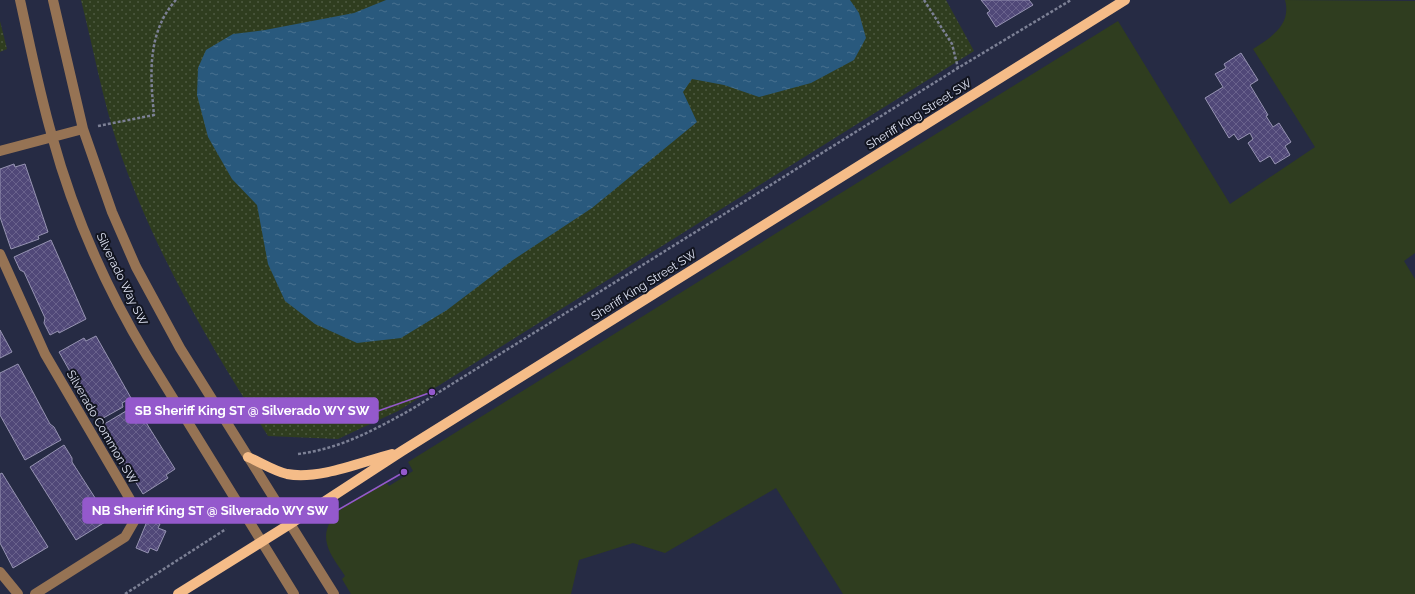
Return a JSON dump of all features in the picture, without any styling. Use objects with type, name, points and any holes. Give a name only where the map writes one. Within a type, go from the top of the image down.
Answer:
[{"type":"main road","name":"Sheriff King Street SW","points":[[178,594],[262,542],[402,451],[1125,0]]},
{"type":"main road","points":[[248,457],[286,474],[301,475],[321,474],[402,451]]},
{"type":"street","name":"Silverado Way SW","points":[[20,0],[52,137],[78,216],[100,268],[132,331],[294,594]]},
{"type":"street","name":"Silverado Way SW","points":[[53,0],[83,129],[112,212],[136,267],[180,348],[334,594]]},
{"type":"street","points":[[0,151],[83,129]]},
{"type":"street","name":"Silverado Common SW","points":[[0,254],[45,354],[131,500],[136,518],[125,537],[35,594]]},
{"type":"street","points":[[0,572],[18,594]]},
{"type":"path","points":[[83,129],[154,115],[150,73],[153,48],[162,21],[176,0]]},
{"type":"path","points":[[924,0],[952,44],[958,68]]},
{"type":"path","points":[[298,454],[319,452],[362,436],[412,409],[958,68],[1071,0]]},
{"type":"path","points":[[125,594],[226,529]]},
{"type":"green space","points":[[81,0],[946,0],[974,51],[398,411],[338,439],[268,436],[184,296],[165,259],[132,185],[113,129]]},
{"type":"green space","points":[[1285,0],[1415,1],[1415,253],[1404,261],[1415,279],[1415,594],[843,594],[776,488],[665,553],[633,543],[579,560],[571,594],[351,594],[342,579],[345,576],[332,557],[328,548],[326,533],[336,514],[345,506],[386,482],[389,486],[413,471],[408,462],[1118,21],[1230,204],[1315,147],[1253,49],[1278,30],[1282,24],[1286,9]]},
{"type":"green space","points":[[0,21],[7,49],[0,52]]},
{"type":"water","points":[[386,0],[850,0],[859,13],[866,38],[854,60],[811,83],[759,97],[724,85],[692,79],[683,92],[697,122],[592,208],[513,260],[447,310],[401,338],[357,343],[315,324],[285,301],[268,264],[257,205],[232,179],[208,137],[197,95],[198,68],[206,50],[233,34],[265,30],[354,13]]},
{"type":"building","points":[[981,0],[1029,0],[1033,5],[996,27],[987,13],[990,11]]},
{"type":"building","points":[[1241,53],[1258,80],[1250,85],[1268,115],[1266,116],[1273,127],[1279,123],[1291,142],[1285,146],[1290,155],[1275,164],[1270,156],[1260,162],[1248,143],[1253,139],[1250,133],[1238,140],[1234,134],[1229,138],[1205,98],[1223,87],[1215,74],[1226,68],[1224,64]]},
{"type":"building","points":[[14,164],[15,167],[25,164],[48,232],[38,236],[39,239],[11,249],[0,217],[0,169]]},
{"type":"building","points":[[51,240],[86,319],[59,333],[58,331],[50,335],[44,323],[45,318],[24,272],[20,270],[14,257]]},
{"type":"building","points":[[0,330],[12,352],[0,358]]},
{"type":"building","points":[[96,336],[131,398],[122,403],[123,407],[98,421],[59,352],[84,338],[86,341]]},
{"type":"building","points":[[18,364],[50,424],[54,427],[61,440],[25,460],[0,415],[0,373]]},
{"type":"building","points":[[137,408],[175,469],[166,475],[168,478],[143,494],[101,426],[126,411],[128,414]]},
{"type":"building","points":[[64,445],[72,458],[72,462],[99,504],[103,506],[110,519],[76,540],[30,467]]},
{"type":"building","points":[[2,473],[48,547],[13,568],[0,543],[0,474]]},
{"type":"building","points":[[148,519],[160,524],[158,528],[166,531],[157,551],[150,548],[148,553],[136,548]]},
{"type":"place","name":"SB Sheriff King ST @ Silverado WY SW","points":[[432,392]]},
{"type":"place","name":"NB Sheriff King ST @ Silverado WY SW","points":[[404,472]]}]
